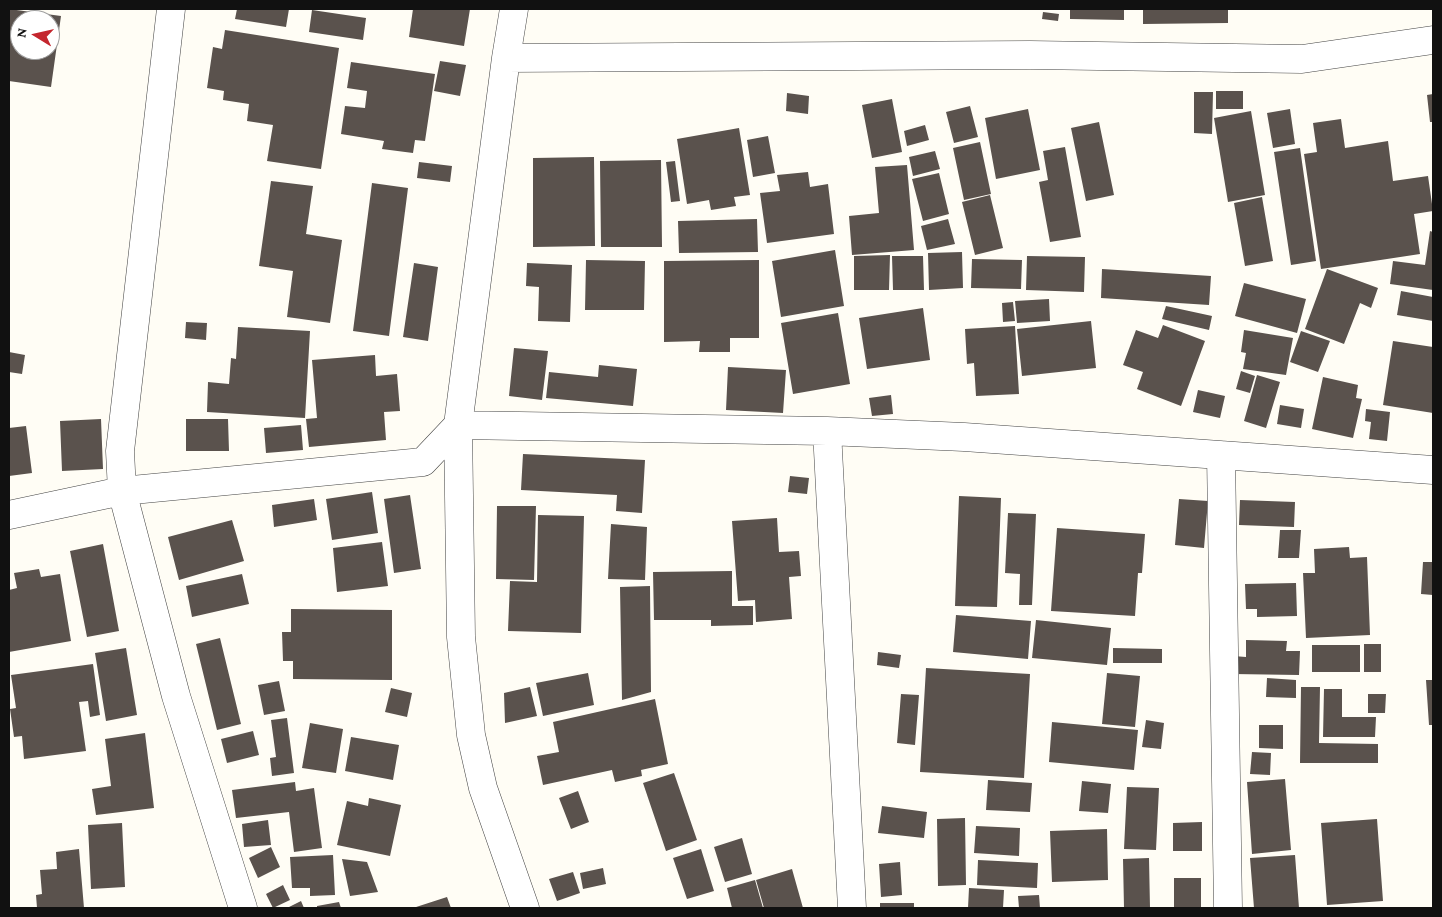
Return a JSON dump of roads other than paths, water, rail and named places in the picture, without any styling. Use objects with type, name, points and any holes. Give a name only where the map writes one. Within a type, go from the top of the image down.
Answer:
[{"type":"street","points":[[171,9],[120,450],[122,491],[176,696],[243,908]]},
{"type":"street","points":[[514,9],[458,425],[461,637],[471,735],[484,788],[525,908]]},
{"type":"street","points":[[506,58],[1030,55],[1302,59],[1433,40]]},
{"type":"street","points":[[9,515],[122,491],[423,462],[458,425],[827,431],[964,437],[1433,470]]},
{"type":"street","points":[[827,431],[852,908]]},
{"type":"street","points":[[1221,455],[1228,908]]}]
